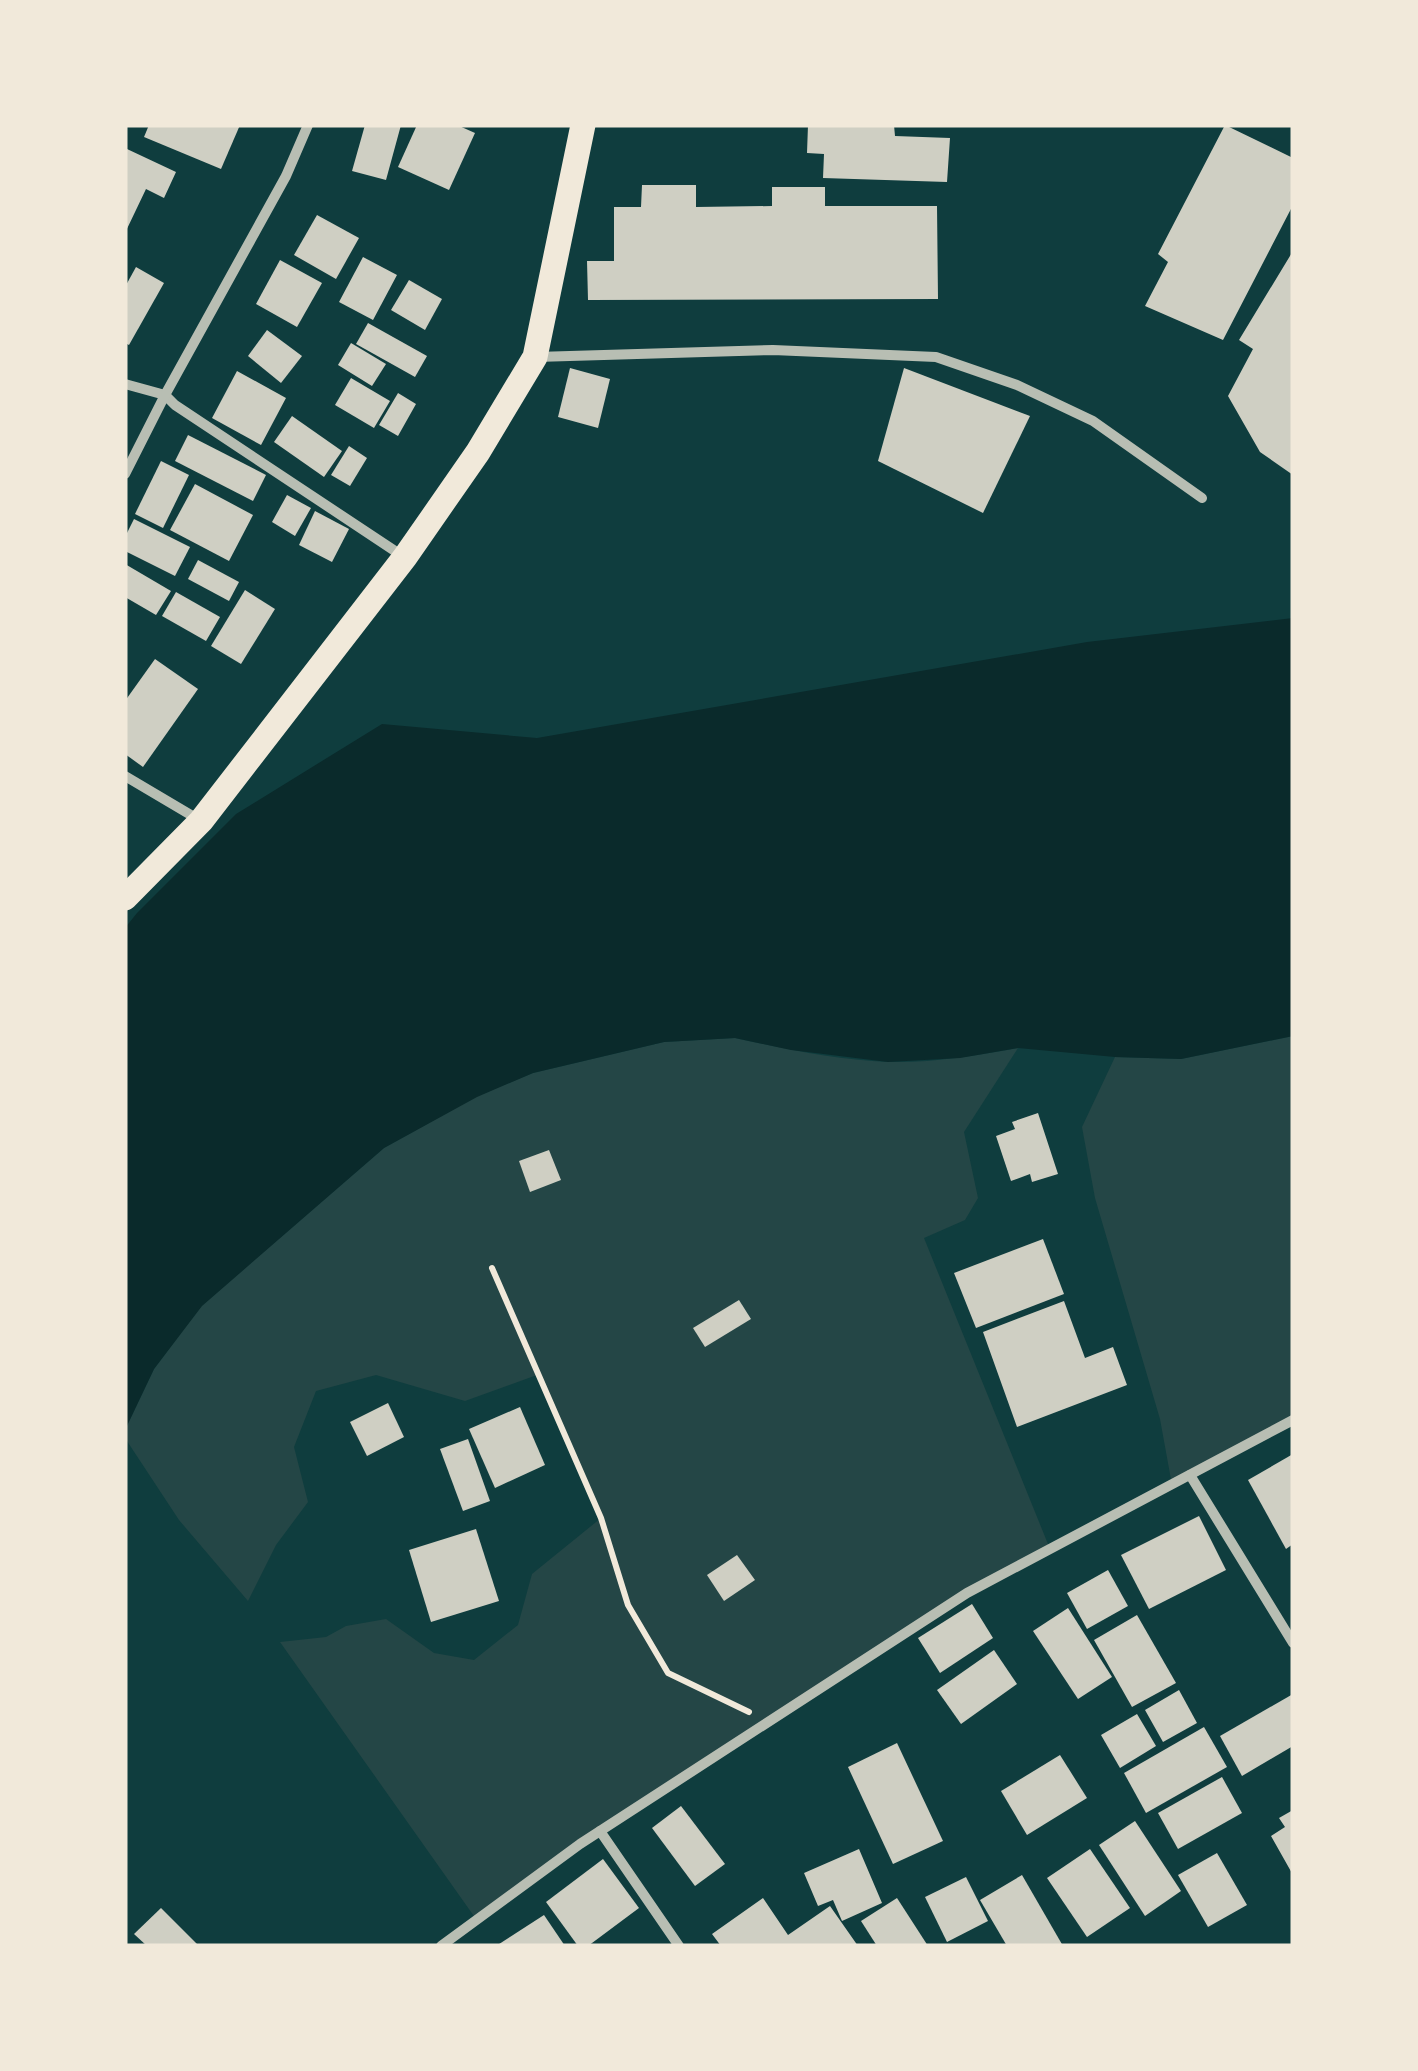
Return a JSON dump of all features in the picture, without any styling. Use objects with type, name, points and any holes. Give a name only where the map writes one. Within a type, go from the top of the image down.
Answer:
[{"type":"main road","points":[[125,898],[201,822],[405,557],[478,452],[535,357],[583,125]]},
{"type":"street","points":[[125,474],[286,176],[308,125]]},
{"type":"street","points":[[535,357],[773,350],[936,357],[1017,385],[1094,422],[1202,498]]},
{"type":"street","points":[[125,384],[165,395],[405,557]]},
{"type":"street","points":[[125,776],[201,822]]},
{"type":"street","points":[[441,1946],[600,1831],[967,1593],[1293,1420]]},
{"type":"street","points":[[1190,1475],[1293,1644]]},
{"type":"street","points":[[600,1831],[679,1946]]},
{"type":"path","points":[[492,1268],[601,1518],[628,1605],[668,1673],[768,1721]]},
{"type":"shaded area","points":[[1293,618],[1293,1036],[1181,1059],[1018,1048],[960,1058],[888,1062],[791,1050],[735,1038],[664,1042],[533,1073],[477,1097],[384,1148],[202,1306],[154,1369],[125,1430],[125,928],[236,814],[382,724],[537,738],[1087,642]]},
{"type":"shaded area","points":[[1293,1036],[1293,1420],[1172,1485],[1160,1419],[1095,1198],[1082,1127],[1115,1057],[1181,1059]]},
{"type":"shaded area","points":[[735,1038],[830,1056],[888,1062],[1018,1048],[964,1132],[978,1198],[965,1220],[924,1238],[1050,1549],[975,1590],[830,1680],[476,1919],[280,1642],[326,1637],[346,1626],[386,1619],[434,1653],[474,1660],[518,1625],[532,1574],[601,1518],[537,1375],[465,1401],[376,1375],[316,1391],[294,1447],[308,1502],[276,1545],[248,1601],[179,1520],[125,1438],[125,1430],[154,1369],[201,1306],[384,1148],[477,1096],[533,1073],[664,1042]]},
{"type":"building","points":[[149,125],[240,125],[221,169],[144,137]]},
{"type":"building","points":[[365,125],[401,125],[386,180],[352,171]]},
{"type":"building","points":[[417,125],[457,125],[475,133],[449,190],[398,167]]},
{"type":"building","points":[[808,125],[894,125],[895,136],[950,138],[947,182],[823,178],[824,154],[807,153]]},
{"type":"building","points":[[1225,125],[1293,158],[1293,205],[1223,340],[1145,306],[1168,262],[1158,254]]},
{"type":"building","points":[[127,149],[176,172],[164,198],[146,189],[125,233],[125,154]]},
{"type":"building","points":[[642,185],[696,185],[696,207],[772,206],[772,187],[825,187],[825,206],[937,206],[938,299],[588,300],[587,261],[614,261],[614,207],[641,207]]},
{"type":"building","points":[[317,215],[359,238],[336,279],[294,255]]},
{"type":"building","points":[[1293,251],[1293,475],[1260,452],[1228,396],[1253,349],[1239,340]]},
{"type":"building","points":[[363,257],[397,275],[373,320],[339,302]]},
{"type":"building","points":[[280,260],[322,283],[297,327],[256,304]]},
{"type":"building","points":[[136,267],[164,283],[129,345],[125,343],[125,287]]},
{"type":"building","points":[[409,280],[442,299],[425,330],[391,310]]},
{"type":"building","points":[[368,323],[427,356],[415,377],[356,344]]},
{"type":"building","points":[[267,330],[302,356],[281,383],[248,356]]},
{"type":"building","points":[[351,343],[386,364],[372,386],[338,365]]},
{"type":"building","points":[[570,368],[610,379],[598,428],[558,417]]},
{"type":"building","points":[[904,368],[1030,416],[983,513],[878,461]]},
{"type":"building","points":[[237,371],[286,398],[261,445],[212,418]]},
{"type":"building","points":[[351,378],[390,401],[374,428],[335,405]]},
{"type":"building","points":[[398,393],[416,404],[398,436],[379,425]]},
{"type":"building","points":[[292,416],[342,451],[324,477],[274,442]]},
{"type":"building","points":[[188,435],[266,475],[253,501],[175,461]]},
{"type":"building","points":[[349,446],[367,458],[350,486],[331,475]]},
{"type":"building","points":[[161,461],[189,475],[163,528],[135,514]]},
{"type":"building","points":[[195,484],[253,515],[229,561],[170,530]]},
{"type":"building","points":[[287,495],[311,508],[295,536],[272,522]]},
{"type":"building","points":[[315,511],[349,529],[332,562],[299,545]]},
{"type":"building","points":[[134,519],[190,547],[175,576],[125,551],[125,537]]},
{"type":"building","points":[[198,560],[239,582],[229,601],[188,579]]},
{"type":"building","points":[[125,564],[171,591],[156,615],[125,597]]},
{"type":"building","points":[[245,590],[275,609],[241,664],[211,646]]},
{"type":"building","points":[[176,592],[220,617],[206,641],[162,616]]},
{"type":"building","points":[[155,659],[198,689],[143,767],[125,754],[125,701]]},
{"type":"building","points":[[1038,1113],[1058,1174],[1032,1182],[1030,1174],[1011,1181],[996,1136],[1015,1129],[1012,1122]]},
{"type":"building","points":[[549,1150],[561,1180],[530,1192],[519,1161]]},
{"type":"building","points":[[1043,1239],[1064,1294],[976,1328],[954,1273]]},
{"type":"building","points":[[739,1300],[751,1319],[705,1347],[693,1328]]},
{"type":"building","points":[[1064,1301],[1085,1358],[1113,1347],[1127,1385],[1017,1427],[983,1332]]},
{"type":"building","points":[[388,1403],[404,1437],[367,1456],[350,1422]]},
{"type":"building","points":[[520,1407],[545,1465],[495,1488],[469,1429]]},
{"type":"building","points":[[468,1439],[490,1501],[463,1511],[440,1449]]},
{"type":"building","points":[[1293,1454],[1293,1544],[1286,1549],[1248,1480]]},
{"type":"building","points":[[1199,1516],[1226,1570],[1149,1609],[1121,1555]]},
{"type":"building","points":[[476,1529],[499,1601],[431,1622],[409,1550]]},
{"type":"building","points":[[737,1555],[755,1580],[724,1601],[707,1575]]},
{"type":"building","points":[[1108,1570],[1128,1606],[1087,1629],[1067,1593]]},
{"type":"building","points":[[972,1604],[993,1638],[940,1673],[918,1638]]},
{"type":"building","points":[[1068,1608],[1112,1677],[1078,1699],[1033,1631]]},
{"type":"building","points":[[1137,1615],[1176,1683],[1132,1707],[1094,1640]]},
{"type":"building","points":[[994,1650],[1017,1684],[961,1724],[937,1690]]},
{"type":"building","points":[[1179,1690],[1197,1723],[1163,1742],[1145,1710]]},
{"type":"building","points":[[1293,1694],[1293,1746],[1242,1776],[1220,1736]]},
{"type":"building","points":[[1137,1714],[1156,1746],[1120,1768],[1101,1735]]},
{"type":"building","points":[[1204,1727],[1227,1767],[1146,1813],[1124,1773]]},
{"type":"building","points":[[897,1743],[943,1841],[893,1864],[848,1767]]},
{"type":"building","points":[[1060,1755],[1087,1798],[1027,1835],[1001,1791]]},
{"type":"building","points":[[1222,1777],[1242,1813],[1178,1849],[1158,1813]]},
{"type":"building","points":[[681,1806],[725,1864],[695,1886],[652,1828]]},
{"type":"building","points":[[1293,1810],[1293,1875],[1271,1836],[1285,1827],[1279,1818]]},
{"type":"building","points":[[1135,1821],[1181,1891],[1145,1916],[1099,1845]]},
{"type":"building","points":[[859,1849],[882,1903],[842,1921],[833,1900],[818,1906],[804,1873]]},
{"type":"building","points":[[1090,1849],[1130,1908],[1087,1937],[1047,1878]]},
{"type":"building","points":[[1217,1853],[1247,1905],[1208,1927],[1178,1875]]},
{"type":"building","points":[[603,1859],[639,1908],[588,1946],[578,1946],[546,1902]]},
{"type":"building","points":[[1022,1875],[1063,1946],[1007,1946],[980,1900]]},
{"type":"building","points":[[966,1877],[988,1921],[947,1942],[925,1897]]},
{"type":"building","points":[[763,1898],[788,1935],[830,1906],[858,1946],[721,1946],[712,1934]]},
{"type":"building","points":[[897,1898],[928,1946],[877,1946],[861,1921]]},
{"type":"building","points":[[161,1908],[199,1946],[147,1946],[134,1934]]},
{"type":"building","points":[[544,1915],[565,1946],[496,1946]]}]
